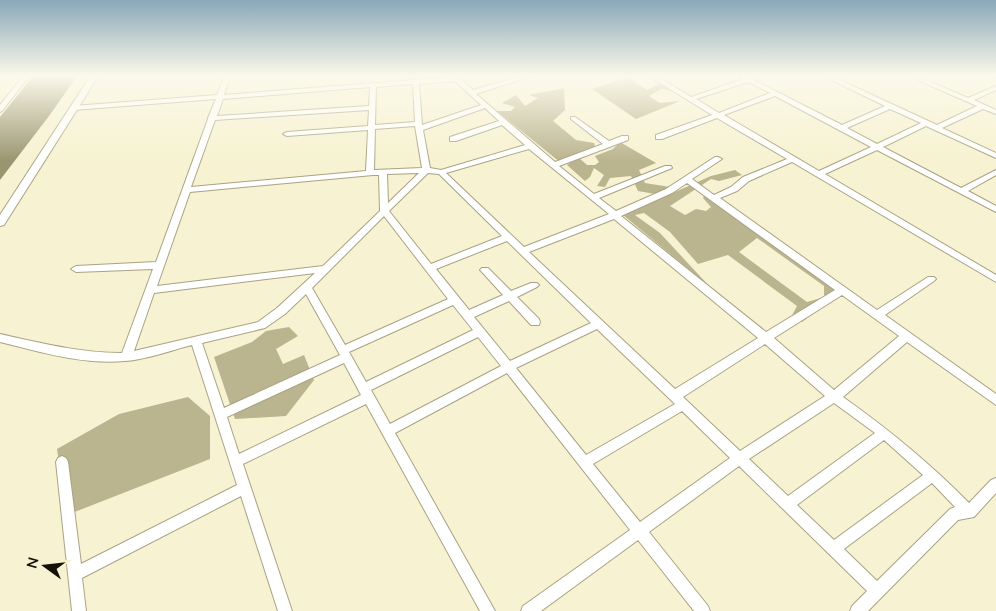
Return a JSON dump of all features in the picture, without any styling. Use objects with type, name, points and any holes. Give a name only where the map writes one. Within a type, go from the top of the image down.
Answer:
[{"type":"main road","points":[[0,223],[76,104]]},
{"type":"street","points":[[73,108],[133,104]]},
{"type":"street","points":[[126,357],[217,104]]},
{"type":"street","points":[[370,174],[372,104]]},
{"type":"street","points":[[417,104],[426,170]]},
{"type":"street","points":[[482,104],[530,146],[766,338],[834,397],[884,433],[933,475],[969,512]]},
{"type":"street","points":[[699,104],[996,279]]},
{"type":"street","points":[[659,137],[749,104]]},
{"type":"street","points":[[794,104],[996,209]]},
{"type":"street","points":[[886,104],[996,156]]},
{"type":"street","points":[[977,104],[996,112]]},
{"type":"street","points":[[287,134],[372,127],[419,126],[485,106]]},
{"type":"street","points":[[842,128],[891,106]]},
{"type":"street","points":[[937,128],[983,106]]},
{"type":"street","points":[[211,118],[372,108]]},
{"type":"street","points":[[573,118],[608,144]]},
{"type":"street","points":[[453,139],[503,122]]},
{"type":"street","points":[[819,174],[927,124]]},
{"type":"street","points":[[555,165],[625,138]]},
{"type":"street","points":[[187,190],[383,172],[426,170],[441,172],[530,146]]},
{"type":"street","points":[[522,251],[615,215],[669,190],[718,159]]},
{"type":"street","points":[[714,198],[734,189],[746,179],[794,159]]},
{"type":"street","points":[[593,197],[668,168]]},
{"type":"street","points":[[0,338],[55,351],[96,357],[126,357],[261,325],[281,311],[307,287],[426,170]]},
{"type":"street","points":[[383,172],[384,211],[703,611]]},
{"type":"street","points":[[441,172],[877,591]]},
{"type":"street","points":[[962,191],[996,172]]},
{"type":"street","points":[[687,179],[996,400]]},
{"type":"street","points":[[430,268],[508,237]]},
{"type":"street","points":[[76,269],[159,265]]},
{"type":"street","points":[[150,290],[324,270]]},
{"type":"street","points":[[485,270],[535,322]]},
{"type":"street","points":[[877,315],[931,279]]},
{"type":"street","points":[[468,315],[534,285]]},
{"type":"street","points":[[307,287],[488,611]]},
{"type":"street","points":[[585,462],[678,401],[766,338],[842,290]]},
{"type":"street","points":[[220,415],[455,300]]},
{"type":"street","points":[[388,431],[508,366],[598,324]]},
{"type":"street","points":[[235,462],[480,331]]},
{"type":"street","points":[[528,611],[739,459],[834,397],[907,336]]},
{"type":"street","points":[[196,341],[285,611]]},
{"type":"street","points":[[787,505],[884,433]]},
{"type":"street","points":[[62,462],[79,611]]},
{"type":"street","points":[[833,549],[933,475]]},
{"type":"street","points":[[857,611],[955,514],[969,512],[996,484]]},
{"type":"street","points":[[75,574],[244,488]]},
{"type":"shaded area","points":[[11,104],[58,104],[0,180],[0,117]]},
{"type":"shaded area","points":[[504,104],[523,104],[525,106],[529,104],[565,104],[565,110],[553,121],[576,140],[594,143],[596,149],[561,163],[497,111],[511,111],[515,107]]},
{"type":"shaded area","points":[[613,104],[674,104],[636,119]]},
{"type":"shaded area","points":[[620,142],[656,163],[639,170],[645,183],[670,187],[655,194],[638,191],[631,176],[610,178],[605,187],[597,186],[604,175],[594,168],[590,177],[585,181],[567,165],[578,157],[587,165],[595,165],[599,162],[595,156],[613,149]]},
{"type":"shaded area","points":[[735,170],[742,175],[719,181],[711,179],[670,206],[685,215],[696,209],[706,211],[711,207],[703,198],[706,191],[835,286],[835,300],[824,295],[824,286],[757,238],[739,252],[807,302],[821,298],[827,303],[802,322],[790,319],[797,306],[728,255],[698,264],[670,232],[644,213],[635,215],[660,233],[710,287],[623,215],[711,176]]},
{"type":"shaded area","points":[[289,327],[298,336],[276,349],[283,364],[304,355],[314,380],[286,416],[235,419],[214,357],[252,342],[266,331]]},
{"type":"shaded area","points":[[188,397],[210,416],[210,459],[67,515],[57,449],[119,414]]}]
